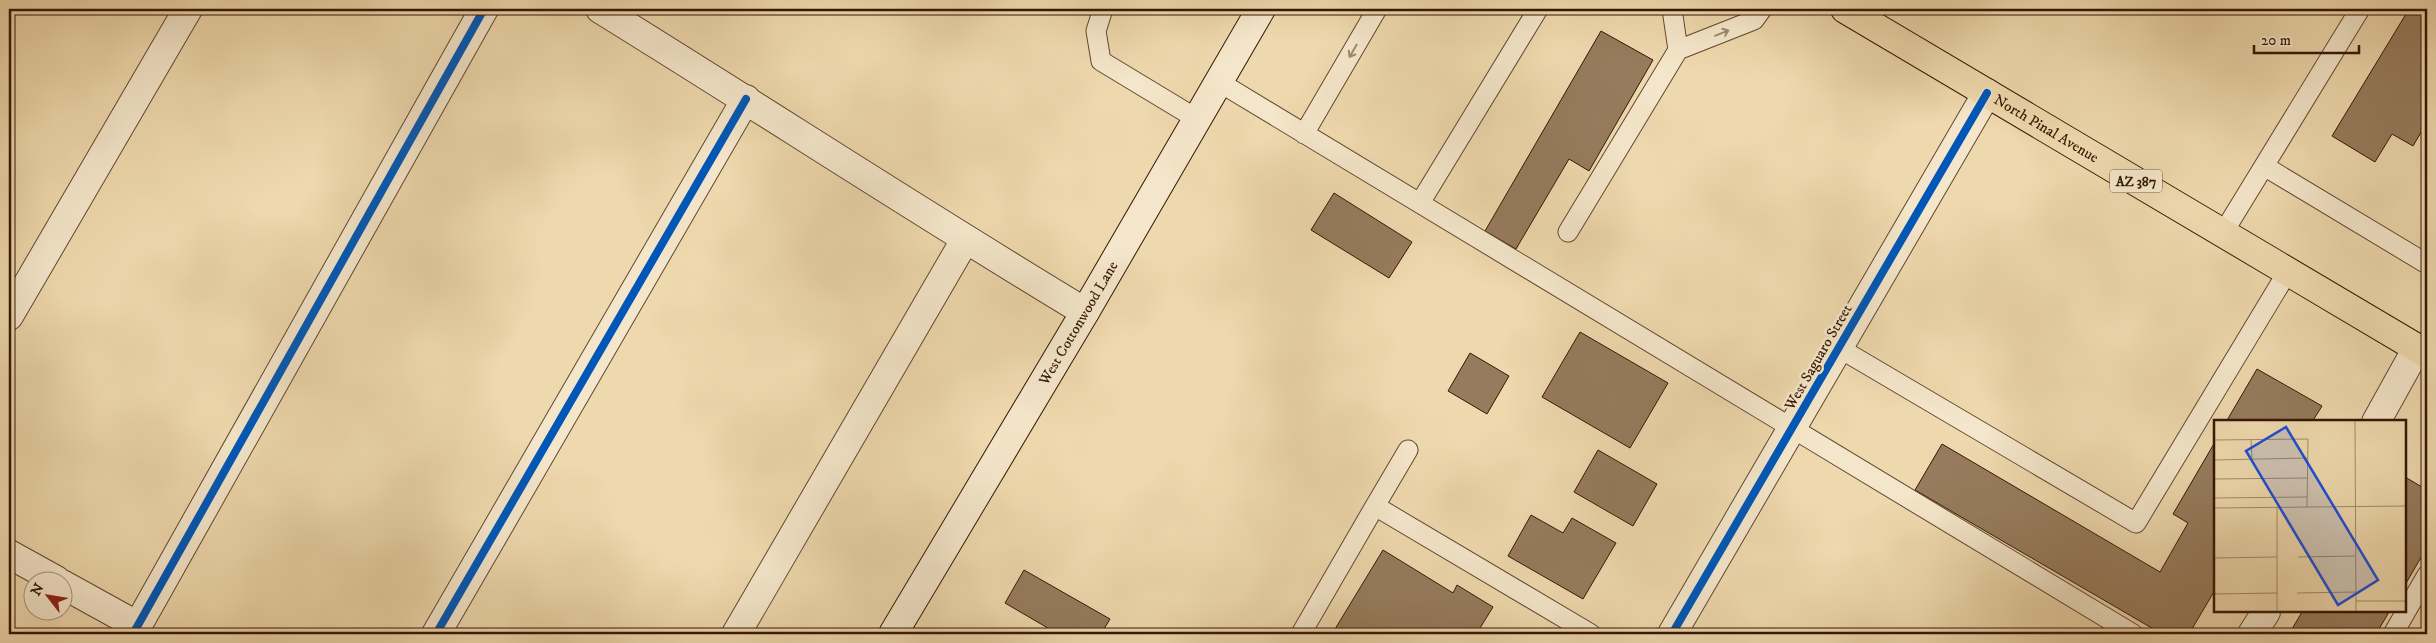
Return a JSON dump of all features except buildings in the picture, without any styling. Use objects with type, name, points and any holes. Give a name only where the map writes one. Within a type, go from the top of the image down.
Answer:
[{"type":"main road","name":"North Pinal Avenue","points":[[1845,9],[2422,351]]},
{"type":"street","points":[[9,316],[188,9]]},
{"type":"street","points":[[72,590],[136,630],[484,9]]},
{"type":"street","points":[[600,9],[746,98],[965,240],[1086,312]]},
{"type":"street","name":"West Cottonwood Lane","points":[[893,634],[1086,312],[1261,9]]},
{"type":"street","name":"West Saguaro Street","points":[[1672,634],[1988,93]]},
{"type":"street","points":[[436,634],[746,98]]},
{"type":"street","points":[[736,634],[965,240]]},
{"type":"street","points":[[2377,420],[2422,351]]},
{"type":"street","points":[[9,554],[38,570]]},
{"type":"street","points":[[2252,634],[2265,613]]},
{"type":"lane","points":[[1104,9],[1096,31],[1101,61],[1197,119]]},
{"type":"lane","points":[[1304,134],[1377,9]]},
{"type":"lane","points":[[1420,203],[1538,9]]},
{"type":"lane","points":[[1672,9],[1678,50]]},
{"type":"lane","points":[[1568,232],[1678,50],[1754,20],[1762,9]]},
{"type":"lane","points":[[2223,233],[2360,9]]},
{"type":"lane","points":[[1219,82],[2133,634]]},
{"type":"lane","points":[[2264,166],[2427,264]]},
{"type":"lane","points":[[1839,348],[2136,523],[2288,271]]},
{"type":"lane","points":[[1306,634],[1302,632],[1408,450]]},
{"type":"lane","points":[[1374,506],[1591,634]]},
{"type":"lane","points":[[2406,611],[2427,575]]},
{"type":"lane","points":[[2393,634],[2405,613]]},
{"type":"cycle path","points":[[133,634],[484,9]]},
{"type":"cycle path","points":[[1672,634],[1987,93]]},
{"type":"cycle path","points":[[436,634],[746,99]]}]
